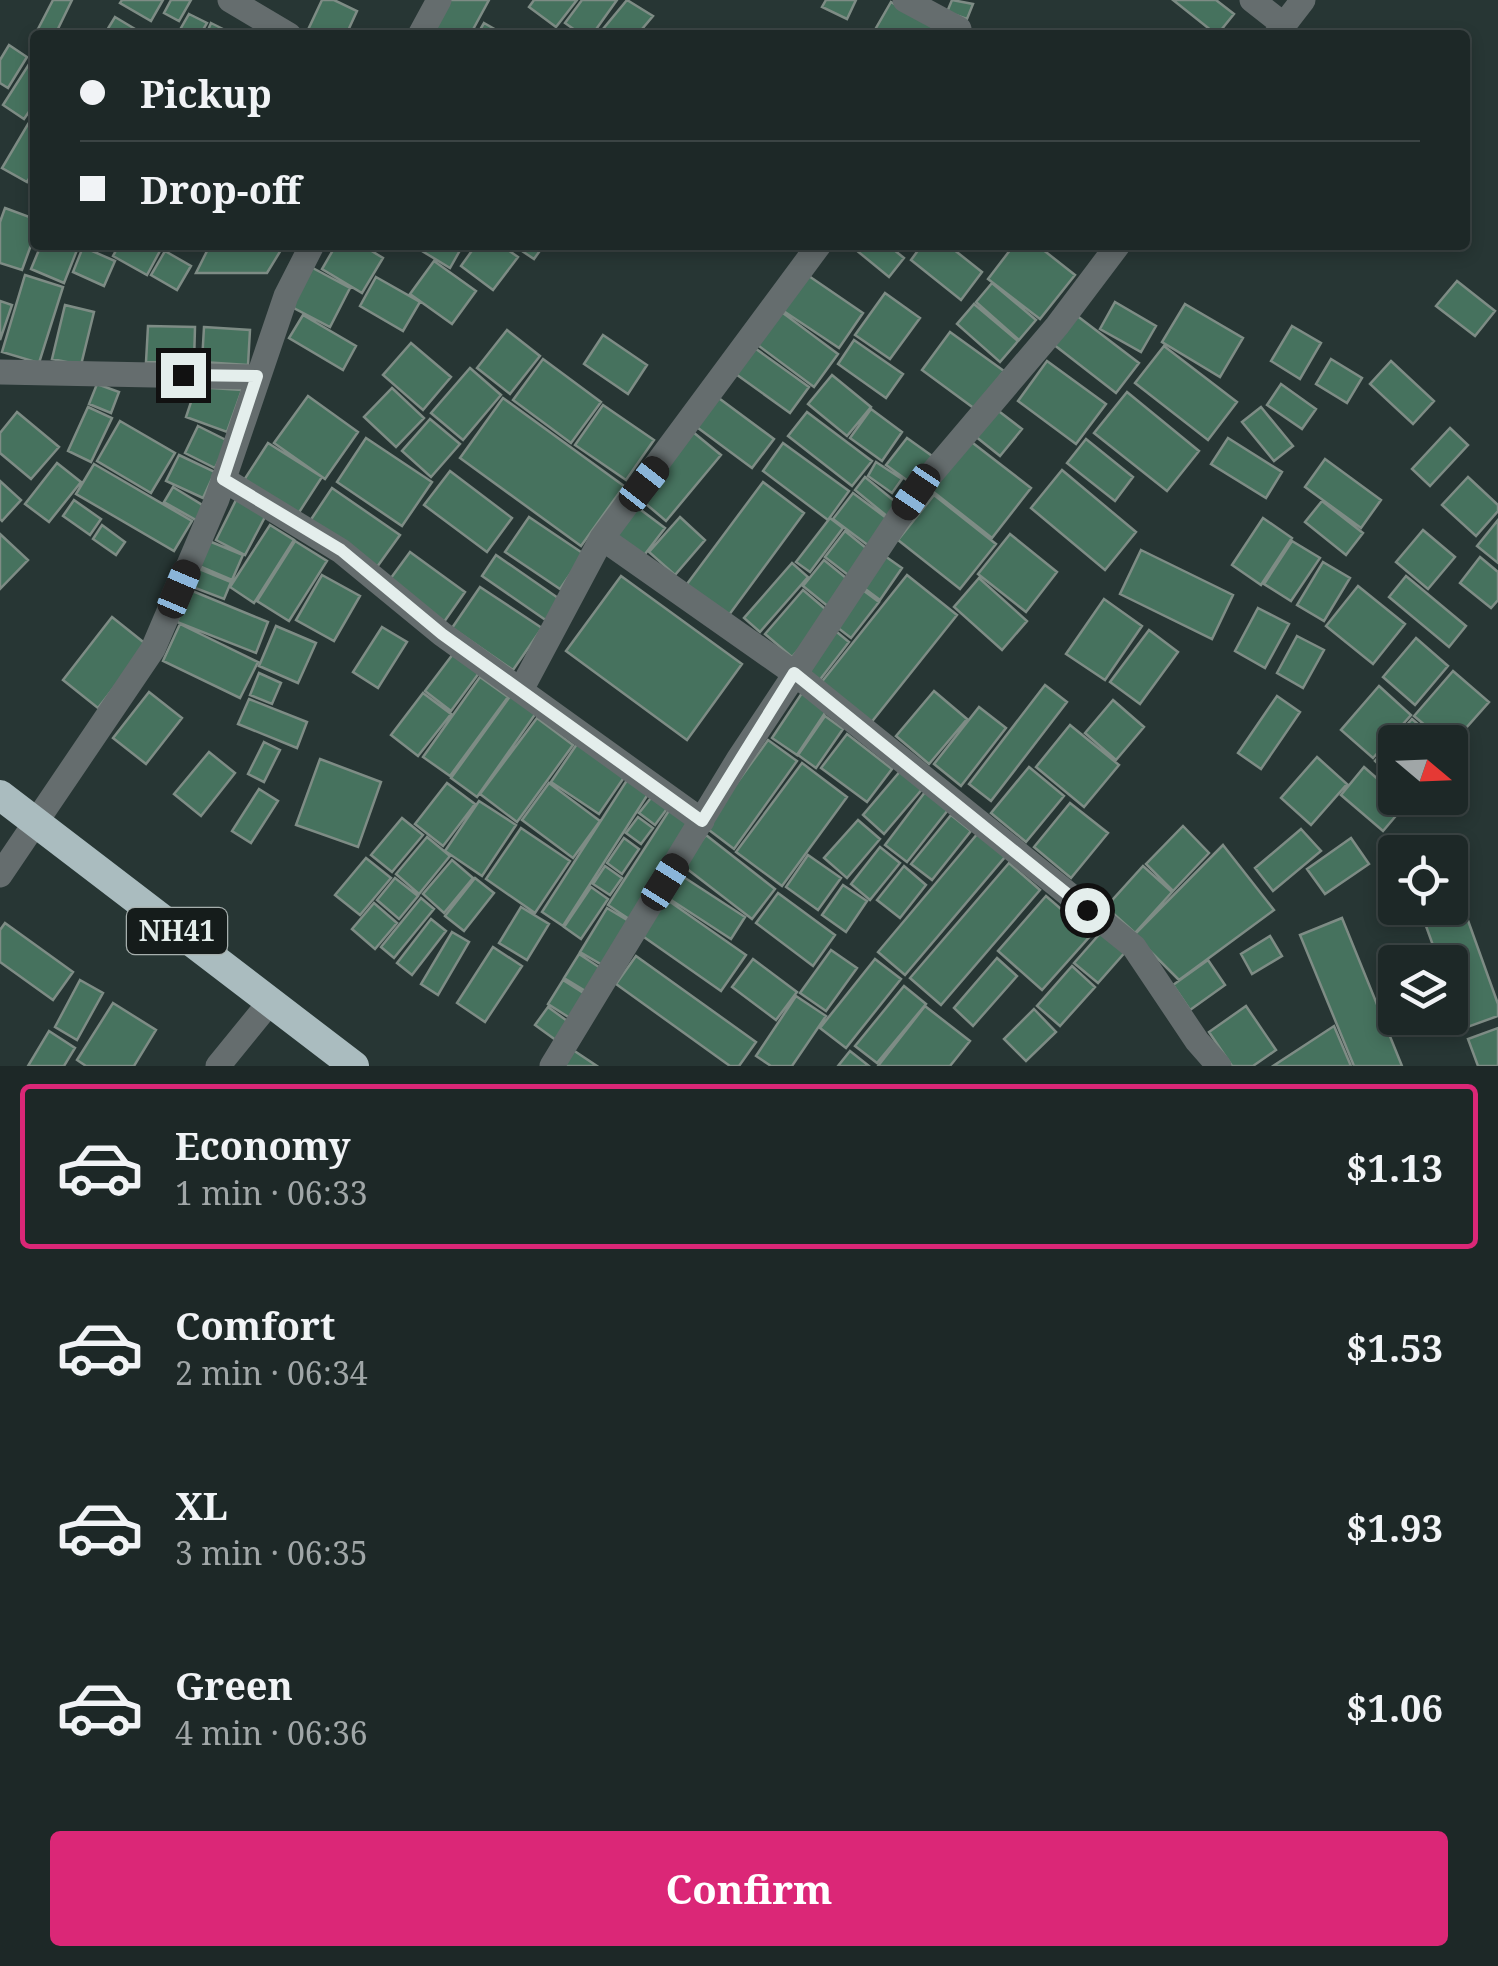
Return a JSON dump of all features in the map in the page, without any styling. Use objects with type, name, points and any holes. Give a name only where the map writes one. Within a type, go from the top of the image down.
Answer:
[{"type":"highway","name":"NH41","points":[[0,795],[354,1066]]},
{"type":"street","points":[[230,0],[281,30]]},
{"type":"street","points":[[423,30],[438,0]]},
{"type":"street","points":[[905,0],[958,30]]},
{"type":"street","points":[[1252,0],[1280,30],[1302,0]]},
{"type":"street","points":[[0,875],[153,649],[223,479],[286,296],[309,250]]},
{"type":"street","points":[[522,688],[602,538],[815,250]]},
{"type":"street","points":[[552,1066],[794,673],[916,492],[1058,326],[1114,250]]},
{"type":"street","points":[[0,372],[257,376]]},
{"type":"street","points":[[223,479],[341,550],[442,634],[702,821]]},
{"type":"street","points":[[602,538],[794,673],[1134,948],[1196,1041],[1218,1066]]},
{"type":"street","points":[[218,1066],[270,1002]]},
{"type":"building","points":[[53,0],[72,0],[57,30],[38,29]]},
{"type":"building","points":[[163,0],[151,21],[120,3]]},
{"type":"building","points":[[171,0],[191,0],[179,21],[164,13]]},
{"type":"building","points":[[322,0],[334,0],[357,11],[348,30],[308,30]]},
{"type":"building","points":[[445,0],[489,0],[473,30],[430,28]]},
{"type":"building","points":[[534,0],[577,0],[556,27],[529,7]]},
{"type":"building","points":[[582,0],[617,0],[596,30],[575,30],[565,23]]},
{"type":"building","points":[[627,0],[653,16],[641,30],[602,30]]},
{"type":"building","points":[[826,0],[856,0],[847,19],[822,7]]},
{"type":"building","points":[[952,0],[973,4],[967,19],[947,12]]},
{"type":"building","points":[[1173,0],[1216,0],[1234,14],[1221,30],[1211,30]]},
{"type":"building","points":[[891,2],[937,30],[875,30]]},
{"type":"building","points":[[189,14],[207,23],[203,30],[180,30]]},
{"type":"building","points":[[115,17],[137,30],[107,30]]},
{"type":"building","points":[[9,45],[27,57],[8,88],[0,83],[0,60]]},
{"type":"building","points":[[30,63],[30,110],[24,119],[3,105]]},
{"type":"building","points":[[28,124],[27,182],[2,168]]},
{"type":"building","points":[[5,208],[30,217],[30,248],[22,270],[0,263],[0,222]]},
{"type":"building","points":[[39,250],[77,250],[64,283],[31,269]]},
{"type":"building","points":[[82,250],[115,261],[104,286],[73,272]]},
{"type":"building","points":[[116,250],[160,250],[147,275],[113,256]]},
{"type":"building","points":[[208,250],[281,250],[267,273],[196,273]]},
{"type":"building","points":[[333,250],[370,250],[383,258],[362,293],[322,269]]},
{"type":"building","points":[[422,250],[460,250],[450,268]]},
{"type":"building","points":[[472,250],[508,250],[518,257],[493,290],[461,266]]},
{"type":"building","points":[[520,250],[540,250],[534,259]]},
{"type":"building","points":[[856,250],[894,250],[904,258],[889,277]]},
{"type":"building","points":[[918,250],[954,250],[982,272],[961,300],[911,260]]},
{"type":"building","points":[[1010,250],[1043,250],[1075,275],[1040,319],[988,279]]},
{"type":"building","points":[[165,251],[191,266],[177,290],[151,275]]},
{"type":"building","points":[[434,261],[476,291],[452,324],[410,294]]},
{"type":"building","points":[[309,266],[350,288],[330,327],[288,305]]},
{"type":"building","points":[[803,272],[863,313],[839,348],[779,308]]},
{"type":"building","points":[[25,275],[63,287],[39,363],[2,352]]},
{"type":"building","points":[[376,277],[420,302],[403,331],[360,306]]},
{"type":"building","points":[[1457,281],[1495,311],[1475,336],[1436,306]]},
{"type":"building","points":[[992,283],[1036,320],[1019,340],[976,302]]},
{"type":"building","points":[[885,293],[920,318],[890,359],[855,335]]},
{"type":"building","points":[[0,301],[12,305],[0,340]]},
{"type":"building","points":[[1115,302],[1156,326],[1141,352],[1100,329]]},
{"type":"building","points":[[974,304],[1018,341],[1000,362],[957,324]]},
{"type":"building","points":[[1185,304],[1243,338],[1220,377],[1162,342]]},
{"type":"building","points":[[65,305],[94,312],[81,365],[52,359]]},
{"type":"building","points":[[779,310],[838,354],[814,387],[755,343]]},
{"type":"building","points":[[303,315],[356,346],[343,370],[289,338]]},
{"type":"building","points":[[1076,315],[1139,363],[1116,393],[1053,344]]},
{"type":"building","points":[[148,326],[195,327],[194,363],[146,362]]},
{"type":"building","points":[[1292,326],[1321,343],[1300,379],[1271,361]]},
{"type":"building","points":[[204,327],[250,330],[248,365],[202,362]]},
{"type":"building","points":[[507,330],[540,356],[510,394],[477,368]]},
{"type":"building","points":[[950,332],[1004,371],[975,409],[922,370]]},
{"type":"building","points":[[603,335],[647,365],[628,394],[584,364]]},
{"type":"building","points":[[854,340],[903,374],[886,398],[838,364]]},
{"type":"building","points":[[411,343],[451,377],[423,410],[383,375]]},
{"type":"building","points":[[752,346],[809,387],[790,413],[733,372]]},
{"type":"building","points":[[1164,346],[1237,402],[1208,440],[1135,383]]},
{"type":"building","points":[[543,359],[601,402],[571,443],[513,400]]},
{"type":"building","points":[[1331,359],[1362,378],[1347,403],[1316,384]]},
{"type":"building","points":[[1047,361],[1106,404],[1076,444],[1018,401]]},
{"type":"building","points":[[1391,361],[1434,401],[1413,424],[1370,384]]},
{"type":"building","points":[[470,368],[501,395],[463,440],[431,413]]},
{"type":"building","points":[[832,375],[871,407],[847,436],[808,404]]},
{"type":"building","points":[[97,384],[119,392],[111,413],[89,404]]},
{"type":"building","points":[[1281,384],[1316,409],[1302,429],[1267,405]]},
{"type":"building","points":[[196,387],[242,390],[227,432],[186,417]]},
{"type":"building","points":[[392,388],[424,418],[396,447],[364,417]]},
{"type":"building","points":[[1127,392],[1199,451],[1167,491],[1094,433]]},
{"type":"building","points":[[308,396],[358,432],[325,479],[274,443]]},
{"type":"building","points":[[716,396],[774,439],[752,468],[694,425]]},
{"type":"building","points":[[503,398],[624,486],[581,546],[460,458]]},
{"type":"building","points":[[603,405],[654,440],[626,480],[575,445]]},
{"type":"building","points":[[88,407],[112,418],[91,462],[68,451]]},
{"type":"building","points":[[1261,407],[1293,446],[1274,461],[1242,422]]},
{"type":"building","points":[[871,409],[902,432],[882,461],[850,438]]},
{"type":"building","points":[[996,409],[1022,429],[1000,456],[975,436]]},
{"type":"building","points":[[17,412],[59,447],[31,479],[0,453],[0,433]]},
{"type":"building","points":[[807,412],[872,461],[852,486],[788,436]]},
{"type":"building","points":[[430,419],[460,444],[431,477],[402,451]]},
{"type":"building","points":[[120,421],[175,453],[151,493],[97,461]]},
{"type":"building","points":[[198,426],[228,441],[215,468],[185,453]]},
{"type":"building","points":[[1450,428],[1468,445],[1430,486],[1412,469]]},
{"type":"building","points":[[693,432],[721,455],[666,521],[639,498]]},
{"type":"building","points":[[366,438],[432,482],[402,526],[337,482]]},
{"type":"building","points":[[907,438],[935,458],[915,486],[886,465]]},
{"type":"building","points":[[1228,438],[1282,472],[1266,498],[1211,464]]},
{"type":"building","points":[[1086,439],[1133,477],[1115,501],[1067,463]]},
{"type":"building","points":[[969,440],[1031,488],[992,538],[931,490]]},
{"type":"building","points":[[268,443],[322,477],[298,514],[244,480]]},
{"type":"building","points":[[783,443],[849,491],[828,520],[763,471]]},
{"type":"building","points":[[179,455],[215,472],[203,498],[166,481]]},
{"type":"building","points":[[1325,459],[1381,500],[1361,528],[1305,487]]},
{"type":"building","points":[[876,462],[902,479],[892,493],[868,476]]},
{"type":"building","points":[[57,463],[81,482],[49,522],[25,504]]},
{"type":"building","points":[[94,464],[192,521],[174,551],[76,494]]},
{"type":"building","points":[[1062,470],[1136,532],[1105,570],[1031,508]]},
{"type":"building","points":[[450,471],[512,518],[487,552],[424,505]]},
{"type":"building","points":[[865,477],[903,508],[893,521],[855,490]]},
{"type":"building","points":[[1468,477],[1498,505],[1498,511],[1476,536],[1442,505]]},
{"type":"building","points":[[0,481],[21,500],[2,521],[0,519]]},
{"type":"building","points":[[763,482],[804,513],[726,619],[684,588]]},
{"type":"building","points":[[173,487],[204,506],[196,520],[164,502]]},
{"type":"building","points":[[332,488],[400,535],[377,567],[310,521]]},
{"type":"building","points":[[853,493],[889,520],[869,546],[833,519]]},
{"type":"building","points":[[934,495],[996,544],[960,589],[898,540]]},
{"type":"building","points":[[74,500],[101,519],[90,535],[63,516]]},
{"type":"building","points":[[236,500],[266,515],[245,555],[216,540]]},
{"type":"building","points":[[1322,501],[1363,533],[1346,555],[1305,522]]},
{"type":"building","points":[[633,504],[665,528],[642,558],[611,534]]},
{"type":"building","points":[[529,517],[584,554],[560,589],[505,552]]},
{"type":"building","points":[[680,517],[705,540],[675,575],[649,552]]},
{"type":"building","points":[[830,518],[843,528],[810,572],[796,562]]},
{"type":"building","points":[[1263,518],[1292,538],[1261,585],[1232,565]]},
{"type":"building","points":[[1498,520],[1498,563],[1477,546]]},
{"type":"building","points":[[102,525],[125,542],[116,555],[93,539]]},
{"type":"building","points":[[270,525],[294,540],[254,603],[230,587]]},
{"type":"building","points":[[1423,530],[1455,557],[1428,589],[1396,562]]},
{"type":"building","points":[[845,531],[871,552],[852,578],[825,557]]},
{"type":"building","points":[[0,534],[28,560],[0,589]]},
{"type":"building","points":[[1010,534],[1057,572],[1026,612],[978,574]]},
{"type":"building","points":[[209,541],[243,555],[232,580],[199,566]]},
{"type":"building","points":[[295,541],[327,561],[289,621],[257,601]]},
{"type":"building","points":[[1292,541],[1320,558],[1291,601],[1264,584]]},
{"type":"building","points":[[1141,550],[1233,595],[1212,639],[1120,594]]},
{"type":"building","points":[[410,552],[465,592],[444,622],[388,582]]},
{"type":"building","points":[[882,554],[902,568],[880,600],[860,585]]},
{"type":"building","points":[[496,555],[561,600],[547,621],[482,576]]},
{"type":"building","points":[[1480,557],[1498,572],[1498,600],[1491,608],[1460,583]]},
{"type":"building","points":[[824,560],[851,582],[830,608],[803,586]]},
{"type":"building","points":[[1323,562],[1350,578],[1324,621],[1297,605]]},
{"type":"building","points":[[792,563],[808,577],[760,632],[744,618]]},
{"type":"building","points":[[197,568],[231,582],[224,599],[190,586]]},
{"type":"building","points":[[322,575],[360,596],[334,641],[296,620]]},
{"type":"building","points":[[907,575],[957,615],[870,724],[820,684]]},
{"type":"building","points":[[621,576],[742,664],[687,740],[566,651]]},
{"type":"building","points":[[1406,576],[1466,626],[1449,647],[1389,597]]},
{"type":"building","points":[[979,578],[1027,621],[1002,650],[954,607]]},
{"type":"building","points":[[1358,586],[1405,624],[1373,664],[1326,626]]},
{"type":"building","points":[[480,587],[542,628],[513,670],[452,628]]},
{"type":"building","points":[[860,588],[879,602],[851,638],[833,624]]},
{"type":"building","points":[[190,590],[268,622],[256,653],[177,622]]},
{"type":"building","points":[[803,590],[830,613],[792,657],[765,634]]},
{"type":"building","points":[[1104,599],[1142,626],[1105,680],[1066,654]]},
{"type":"building","points":[[1258,608],[1289,624],[1265,668],[1235,651]]},
{"type":"building","points":[[112,617],[147,645],[98,708],[63,680]]},
{"type":"building","points":[[180,624],[258,662],[240,698],[163,661]]},
{"type":"building","points":[[276,626],[316,643],[298,683],[259,666]]},
{"type":"building","points":[[382,627],[407,642],[378,688],[353,672]]},
{"type":"building","points":[[832,628],[849,642],[815,686],[798,673]]},
{"type":"building","points":[[1149,630],[1178,652],[1140,704],[1110,682]]},
{"type":"building","points":[[1297,636],[1324,650],[1303,688],[1277,673]]},
{"type":"building","points":[[1416,638],[1448,666],[1415,705],[1383,677]]},
{"type":"building","points":[[453,654],[479,673],[451,711],[425,691]]},
{"type":"building","points":[[1453,671],[1489,702],[1468,726],[1425,725],[1414,716]]},
{"type":"building","points":[[259,673],[281,683],[272,704],[250,695]]},
{"type":"building","points":[[480,677],[508,697],[450,776],[423,757]]},
{"type":"building","points":[[1045,685],[1067,702],[991,801],[969,784]]},
{"type":"building","points":[[1379,686],[1411,715],[1402,725],[1378,725],[1378,752],[1373,758],[1341,730]]},
{"type":"building","points":[[934,691],[967,719],[929,764],[896,736]]},
{"type":"building","points":[[149,692],[182,718],[146,764],[113,738]]},
{"type":"building","points":[[423,693],[451,714],[418,756],[391,735]]},
{"type":"building","points":[[802,693],[827,710],[797,755],[772,738]]},
{"type":"building","points":[[511,695],[536,713],[477,797],[451,778]]},
{"type":"building","points":[[1277,696],[1300,712],[1261,769],[1238,753]]},
{"type":"building","points":[[249,699],[307,722],[297,748],[238,724]]},
{"type":"building","points":[[1113,700],[1144,727],[1116,760],[1085,733]]},
{"type":"building","points":[[979,707],[1006,728],[961,786],[934,764]]},
{"type":"building","points":[[825,716],[843,729],[816,768],[798,755]]},
{"type":"building","points":[[537,718],[573,745],[517,822],[480,794]]},
{"type":"building","points":[[1070,725],[1119,765],[1084,807],[1036,767]]},
{"type":"building","points":[[847,734],[892,769],[867,802],[821,768]]},
{"type":"building","points":[[768,740],[797,761],[734,849],[705,827]]},
{"type":"building","points":[[264,742],[280,750],[264,782],[248,774]]},
{"type":"building","points":[[577,744],[625,776],[599,814],[551,782]]},
{"type":"building","points":[[209,752],[235,773],[201,816],[174,794]]},
{"type":"building","points":[[1317,757],[1347,784],[1311,825],[1281,798]]},
{"type":"building","points":[[320,759],[381,782],[358,847],[296,825]]},
{"type":"building","points":[[802,763],[847,797],[782,886],[736,852]]},
{"type":"building","points":[[1029,767],[1064,796],[1026,842],[991,813]]},
{"type":"building","points":[[1364,767],[1378,779],[1378,815],[1397,815],[1383,831],[1341,795]]},
{"type":"building","points":[[902,769],[924,787],[884,834],[863,815]]},
{"type":"building","points":[[629,777],[650,791],[563,926],[542,912]]},
{"type":"building","points":[[447,783],[475,804],[443,846],[415,824]]},
{"type":"building","points":[[549,783],[600,821],[573,858],[522,820]]},
{"type":"building","points":[[259,789],[278,801],[251,843],[232,831]]},
{"type":"building","points":[[925,792],[948,810],[907,862],[885,845]]},
{"type":"building","points":[[654,794],[669,806],[655,825],[639,813]]},
{"type":"building","points":[[479,801],[516,825],[482,876],[445,851]]},
{"type":"building","points":[[1070,803],[1108,833],[1071,878],[1034,847]]},
{"type":"building","points":[[670,809],[693,825],[632,921],[608,905]]},
{"type":"building","points":[[951,815],[971,831],[932,880],[911,864]]},
{"type":"building","points":[[638,817],[653,828],[641,844],[626,833]]},
{"type":"building","points":[[402,818],[423,835],[392,872],[371,855]]},
{"type":"building","points":[[858,820],[880,839],[847,878],[824,858]]},
{"type":"building","points":[[1183,826],[1209,853],[1173,891],[1146,864]]},
{"type":"building","points":[[521,828],[570,861],[535,913],[486,879]]},
{"type":"building","points":[[1301,829],[1321,851],[1273,891],[1255,868]]},
{"type":"building","points":[[978,833],[1005,857],[905,975],[878,952]]},
{"type":"building","points":[[706,835],[775,889],[752,919],[682,865]]},
{"type":"building","points":[[427,837],[450,856],[419,894],[396,874]]},
{"type":"building","points":[[624,838],[639,849],[622,874],[607,863]]},
{"type":"building","points":[[1351,838],[1369,864],[1325,894],[1307,869]]},
{"type":"building","points":[[1223,845],[1274,910],[1179,980],[1134,935]]},
{"type":"building","points":[[880,847],[900,863],[870,900],[851,884]]},
{"type":"building","points":[[808,855],[841,878],[818,910],[786,887]]},
{"type":"building","points":[[366,858],[391,878],[360,915],[335,895]]},
{"type":"building","points":[[452,860],[473,878],[444,913],[423,894]]},
{"type":"building","points":[[1009,863],[1040,890],[941,1005],[910,978]]},
{"type":"building","points":[[605,866],[622,878],[610,895],[593,884]]},
{"type":"building","points":[[904,866],[926,885],[900,918],[877,900]]},
{"type":"building","points":[[1143,866],[1172,892],[1135,933],[1106,907]]},
{"type":"building","points":[[679,874],[745,917],[731,939],[665,896]]},
{"type":"building","points":[[395,878],[418,896],[399,919],[377,900]]},
{"type":"building","points":[[475,878],[494,893],[464,931],[445,916]]},
{"type":"building","points":[[843,885],[867,901],[846,932],[822,915]]},
{"type":"building","points":[[591,887],[608,899],[581,939],[564,927]]},
{"type":"building","points":[[778,893],[835,935],[813,966],[756,923]]},
{"type":"building","points":[[1046,896],[1091,935],[1042,990],[998,951]]},
{"type":"building","points":[[421,898],[434,909],[394,958],[381,947]]},
{"type":"building","points":[[666,899],[746,955],[721,991],[641,935]]},
{"type":"building","points":[[374,903],[397,923],[375,949],[352,929]]},
{"type":"building","points":[[521,907],[549,924],[527,960],[499,943]]},
{"type":"building","points":[[607,908],[632,923],[604,966],[580,952]]},
{"type":"building","points":[[1342,918],[1378,1007],[1378,1035],[1389,1035],[1402,1066],[1354,1066],[1300,935]]},
{"type":"building","points":[[431,919],[446,931],[412,975],[397,963]]},
{"type":"building","points":[[1468,920],[1498,1004],[1498,1016],[1468,1027],[1468,945],[1433,945],[1426,925],[1468,925]]},
{"type":"building","points":[[5,923],[73,972],[53,1000],[0,962],[0,930]]},
{"type":"building","points":[[1104,929],[1127,950],[1098,983],[1074,963]]},
{"type":"building","points":[[452,932],[469,942],[438,995],[421,984]]},
{"type":"building","points":[[1270,936],[1282,956],[1252,974],[1241,954]]},
{"type":"building","points":[[493,947],[522,966],[485,1022],[457,1003]]},
{"type":"building","points":[[831,950],[857,968],[826,1011],[800,993]]},
{"type":"building","points":[[579,954],[602,969],[587,992],[564,978]]},
{"type":"building","points":[[636,956],[756,1042],[739,1066],[730,1066],[616,984]]},
{"type":"building","points":[[997,958],[1017,976],[973,1026],[954,1008]]},
{"type":"building","points":[[753,959],[797,992],[776,1020],[732,987]]},
{"type":"building","points":[[875,959],[901,979],[846,1048],[820,1028]]},
{"type":"building","points":[[1208,960],[1225,985],[1190,1010],[1173,985]]},
{"type":"building","points":[[1072,966],[1095,987],[1060,1026],[1037,1006]]},
{"type":"building","points":[[80,980],[103,993],[77,1040],[55,1027]]},
{"type":"building","points":[[563,980],[585,994],[570,1018],[548,1004]]},
{"type":"building","points":[[904,986],[926,1004],[877,1063],[855,1046]]},
{"type":"building","points":[[796,996],[826,1016],[792,1066],[771,1066],[756,1056]]},
{"type":"building","points":[[113,1003],[156,1030],[134,1066],[86,1066],[77,1060]]},
{"type":"building","points":[[925,1006],[970,1041],[950,1066],[878,1066]]},
{"type":"building","points":[[1246,1006],[1276,1050],[1253,1066],[1232,1066],[1209,1032]]},
{"type":"building","points":[[548,1007],[570,1023],[557,1041],[535,1025]]},
{"type":"building","points":[[1034,1009],[1056,1032],[1026,1061],[1004,1039]]},
{"type":"building","points":[[1334,1026],[1351,1066],[1273,1066]]},
{"type":"building","points":[[1498,1028],[1498,1066],[1478,1066],[1468,1039]]},
{"type":"building","points":[[49,1031],[75,1048],[64,1066],[28,1066]]},
{"type":"building","points":[[573,1050],[597,1066],[562,1066]]},
{"type":"building","points":[[850,1051],[869,1066],[838,1066]]},
{"type":"route","points":[[183,375],[257,376],[223,479],[341,550],[442,634],[702,821],[794,673],[1087,910]]}]
